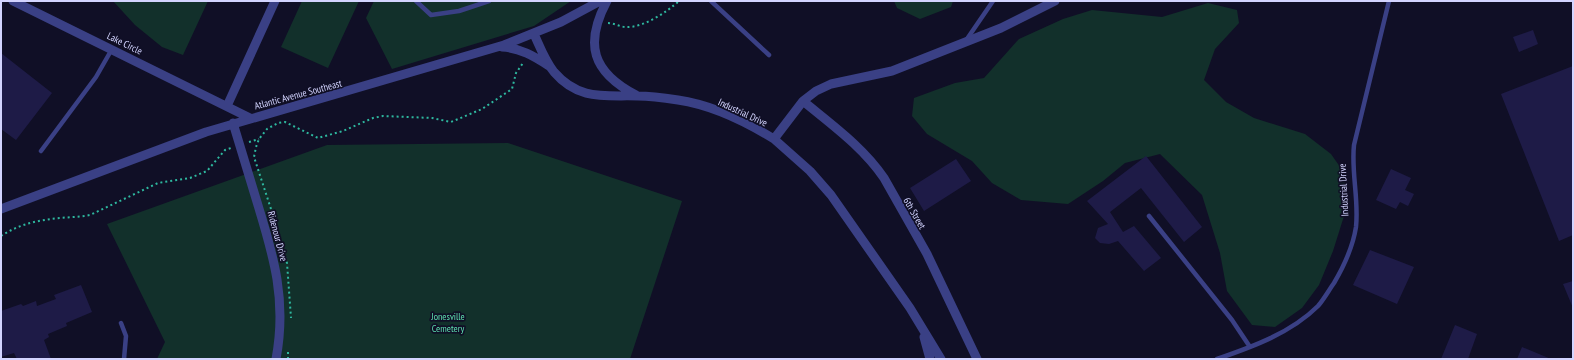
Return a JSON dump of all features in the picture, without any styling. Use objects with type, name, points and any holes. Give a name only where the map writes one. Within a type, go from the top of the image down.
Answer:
[{"type":"street","points":[[228,106],[275,1]]},
{"type":"street","name":"Atlantic Avenue Southeast","points":[[1,209],[145,154],[233,123],[350,91],[534,34],[600,1]]},
{"type":"street","points":[[607,1],[598,22],[594,42],[599,61],[609,76],[627,91],[637,96]]},
{"type":"street","name":"Industrial Drive","points":[[534,34],[551,67],[560,78],[568,85],[590,95],[637,96],[679,100],[713,109],[743,122],[774,139],[803,101],[816,91],[831,84],[892,71],[1001,28],[1055,1]]},
{"type":"street","name":"Lake Circle","points":[[17,2],[250,118]]},
{"type":"street","points":[[499,46],[518,49],[528,53],[551,67]]},
{"type":"street","name":"6th Street","points":[[803,101],[849,138],[877,167],[927,254],[977,359]]},
{"type":"street","name":"Ridenour Drive","points":[[233,123],[272,250],[278,279],[280,328],[276,359]]},
{"type":"street","points":[[774,139],[810,171],[831,195],[922,328],[941,359]]},
{"type":"street","points":[[922,328],[930,359]]},
{"type":"lane","points":[[416,1],[431,16],[459,11],[489,1]]},
{"type":"lane","points":[[712,1],[769,55]]},
{"type":"lane","points":[[965,42],[993,1]]},
{"type":"lane","name":"Industrial Drive","points":[[1216,359],[1250,347],[1277,335],[1301,321],[1319,305],[1340,273],[1347,258],[1356,227],[1353,164],[1354,144],[1389,1]]},
{"type":"lane","points":[[41,151],[96,77],[112,49]]},
{"type":"lane","points":[[1149,216],[1232,320],[1250,347]]},
{"type":"lane","points":[[121,323],[126,336],[124,359]]},
{"type":"path","points":[[598,22],[612,23],[626,27],[638,25],[662,15],[679,1]]},
{"type":"path","points":[[272,215],[254,157],[259,139],[267,129],[278,123],[285,122],[318,138],[343,131],[373,118],[383,116],[432,118],[452,122],[482,109],[512,89],[516,73],[528,53]]},
{"type":"path","points":[[1,236],[29,223],[48,219],[78,218],[90,215],[158,184],[190,178],[207,171],[225,150],[259,139]]},
{"type":"path","points":[[278,236],[287,263],[292,310],[291,325]]},
{"type":"path","points":[[288,359],[289,346]]},
{"type":"green space","points":[[113,1],[208,1],[183,55],[162,47],[135,25]]},
{"type":"green space","points":[[302,1],[359,1],[328,68],[281,47]]},
{"type":"green space","points":[[374,1],[571,1],[534,26],[392,69],[366,18]]},
{"type":"green space","points":[[894,1],[953,1],[951,7],[920,19],[897,8]]},
{"type":"green space","points":[[1208,3],[1237,10],[1239,23],[1215,49],[1204,80],[1226,102],[1254,118],[1305,134],[1331,154],[1345,174],[1344,216],[1333,251],[1319,285],[1302,308],[1275,327],[1252,325],[1227,291],[1220,253],[1202,195],[1160,154],[1125,163],[1103,181],[1068,204],[1021,200],[992,183],[972,161],[927,134],[912,116],[914,98],[955,83],[984,78],[1019,39],[1063,19],[1092,10],[1162,17]]},
{"type":"green space","name":"Jonesville Cemetery","points":[[508,143],[682,201],[630,359],[157,359],[165,342],[107,224],[327,145]]},
{"type":"building","points":[[1533,30],[1538,44],[1519,52],[1513,37]]},
{"type":"building","points":[[1,53],[52,93],[16,140],[1,129]]},
{"type":"building","points":[[1573,66],[1573,235],[1559,241],[1501,94]]},
{"type":"building","points":[[1146,156],[1202,227],[1184,242],[1141,188],[1110,212],[1123,232],[1134,226],[1161,258],[1144,271],[1118,241],[1109,244],[1100,243],[1095,238],[1098,228],[1108,224],[1087,201]]},
{"type":"building","points":[[956,159],[971,181],[924,211],[910,188]]},
{"type":"building","points":[[1391,169],[1411,178],[1405,190],[1414,194],[1408,206],[1400,202],[1396,209],[1376,200]]},
{"type":"building","points":[[1370,250],[1414,267],[1397,304],[1353,285]]},
{"type":"building","points":[[1573,281],[1573,308],[1563,284]]},
{"type":"building","points":[[81,285],[92,312],[66,323],[67,326],[48,334],[49,337],[44,340],[51,359],[17,359],[14,353],[1,357],[1,311],[21,304],[23,306],[36,301],[37,306],[56,299],[54,295]]},
{"type":"building","points":[[1455,325],[1477,334],[1468,359],[1441,359]]},
{"type":"building","points":[[1522,347],[1551,359],[1517,359]]}]
